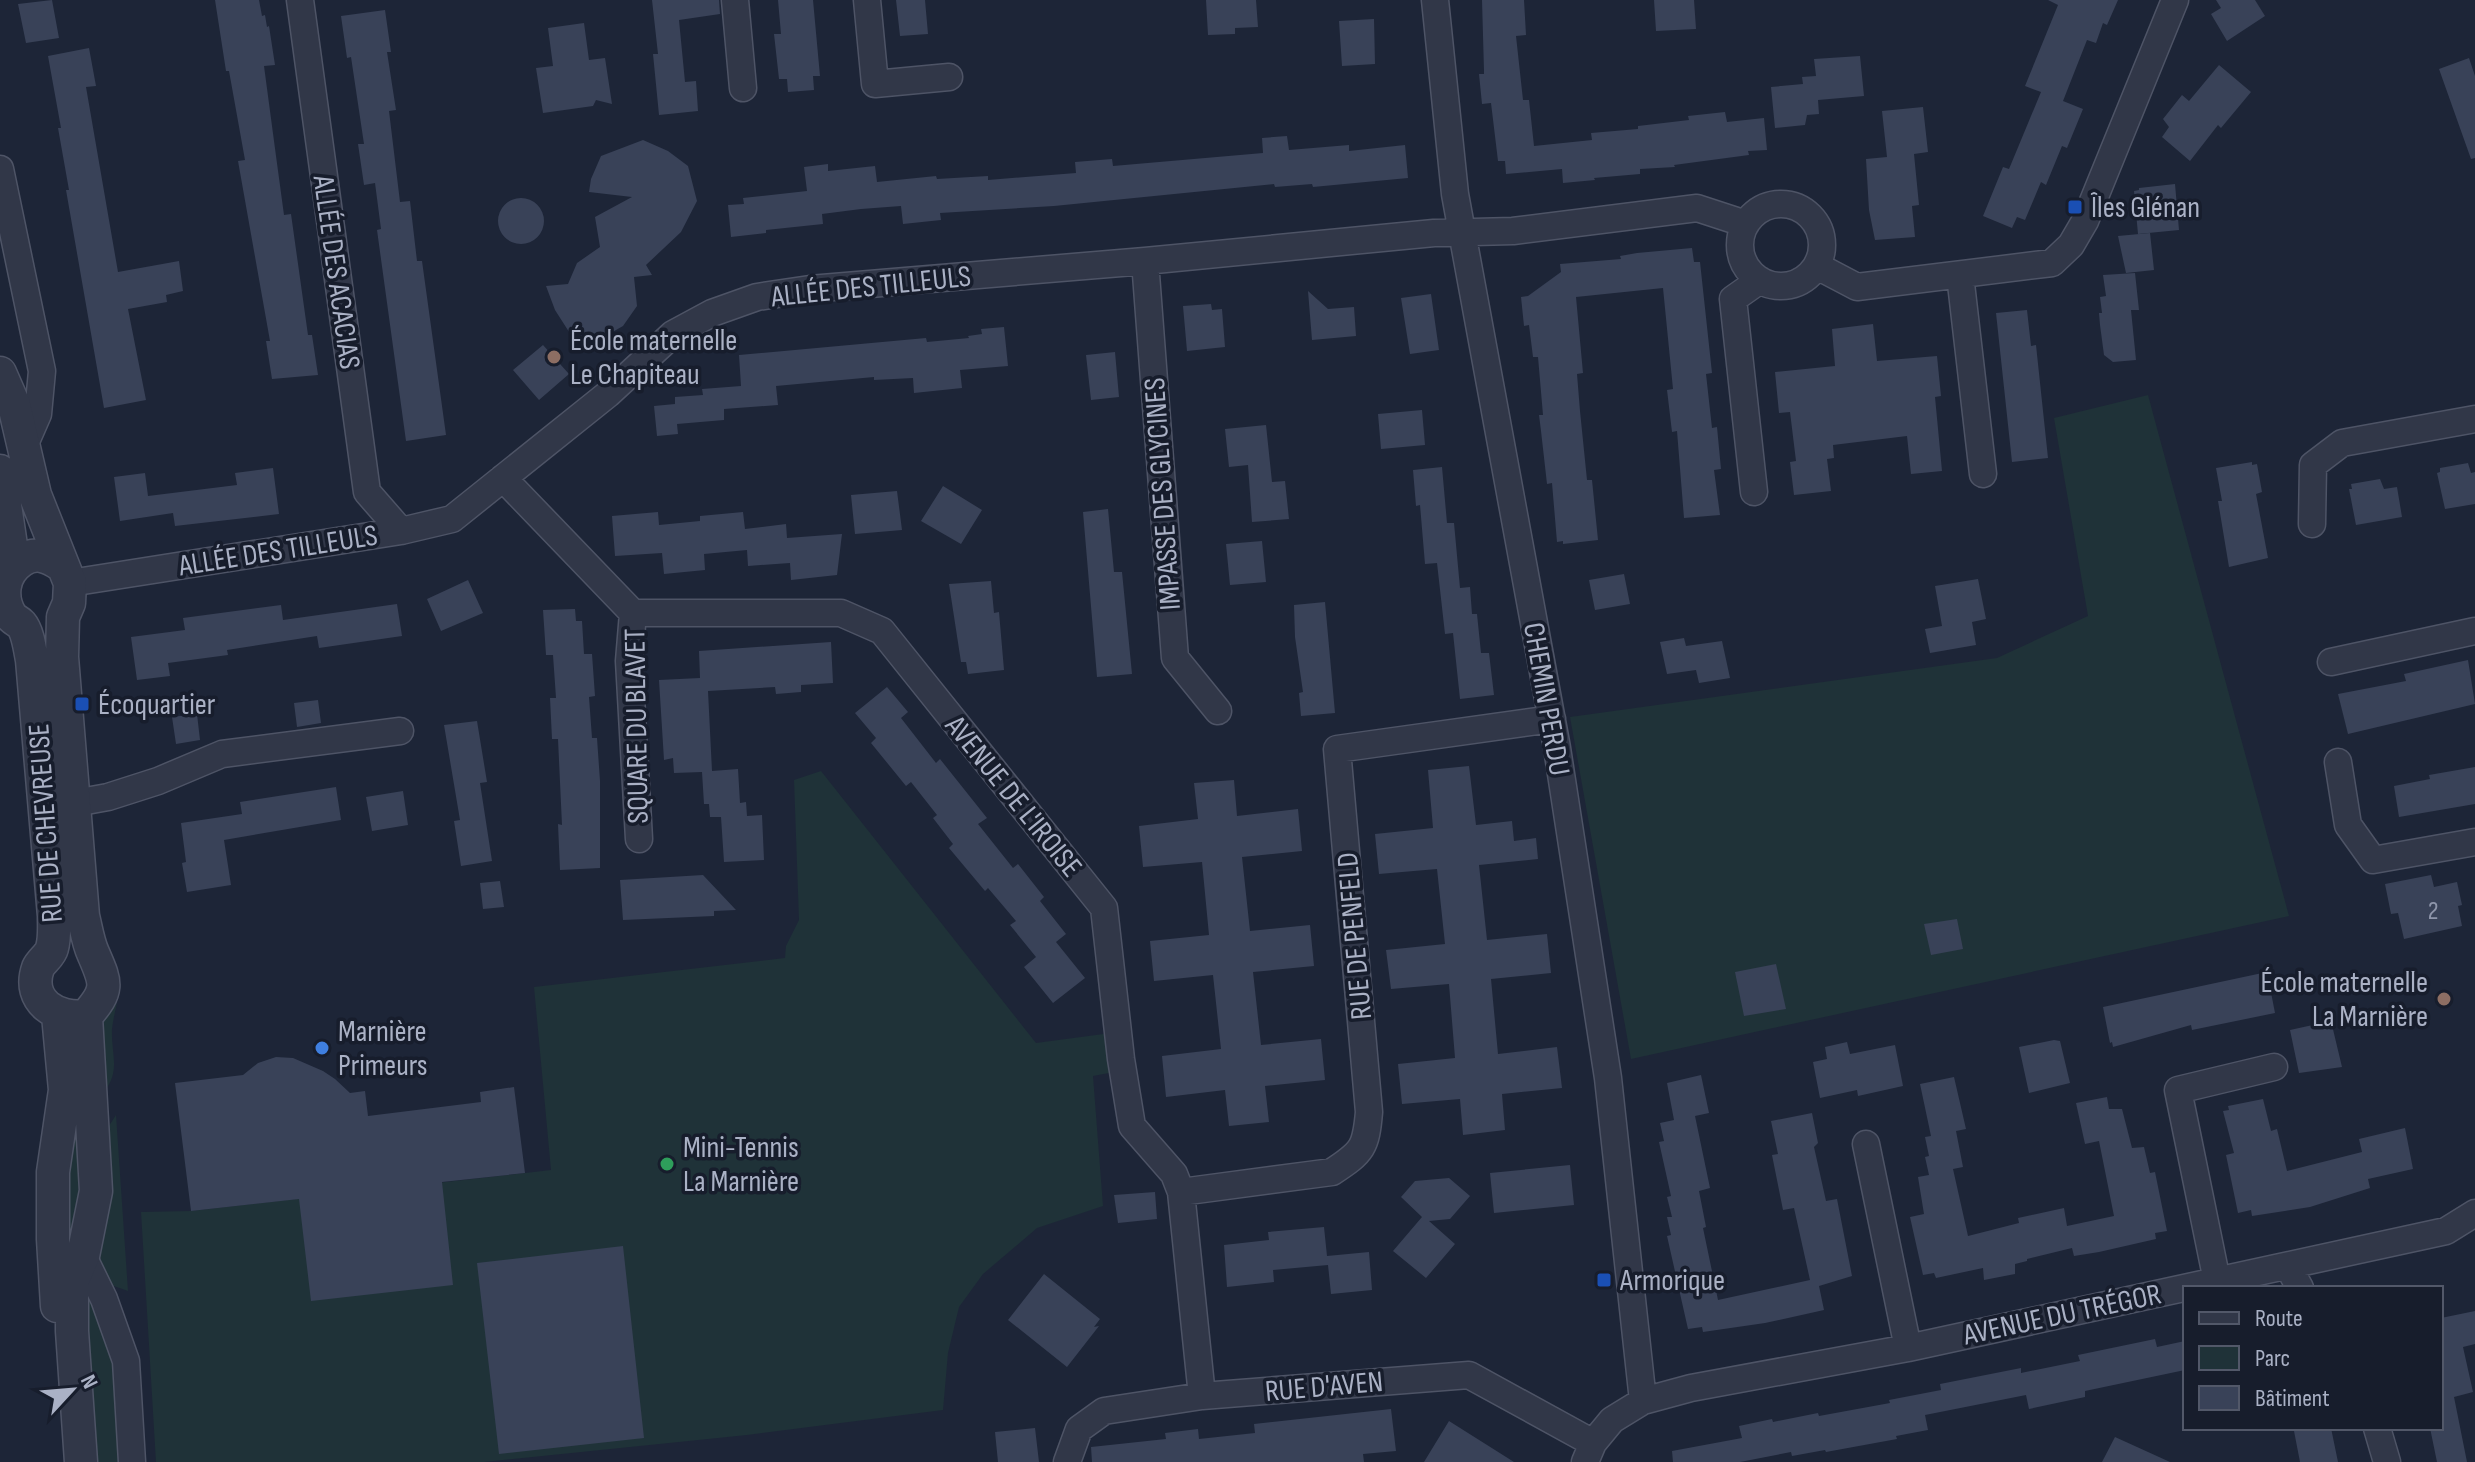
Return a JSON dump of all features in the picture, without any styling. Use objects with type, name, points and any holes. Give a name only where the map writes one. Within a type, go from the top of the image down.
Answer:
[{"type":"street","name":"ALLÉE DES ACACIAS","points":[[300,0],[367,492],[401,531]]},
{"type":"street","points":[[735,0],[743,88]]},
{"type":"street","points":[[867,0],[875,84],[949,77]]},
{"type":"street","name":"CHEMIN PERDU","points":[[1435,0],[1453,179],[1552,719],[1608,1078],[1643,1401]]},
{"type":"street","points":[[1817,266],[1857,287],[2052,263],[2071,245],[2085,221],[2175,0]]},
{"type":"street","points":[[0,169],[42,371],[38,414],[24,446]]},
{"type":"street","points":[[1790,205],[1802,210],[1819,229],[1822,241],[1817,266],[1808,276],[1785,286],[1760,280],[1743,261],[1741,236],[1746,224],[1765,207],[1790,205]]},
{"type":"street","name":"ALLÉE DES TILLEULS","points":[[66,574],[401,531],[452,519],[608,394],[673,334],[712,313],[757,297],[825,288],[1434,233],[1513,231],[1697,208],[1746,224]]},
{"type":"street","name":"IMPASSE DES GLYCINES","points":[[1145,261],[1175,658],[1218,711]]},
{"type":"street","points":[[1960,275],[1983,474]]},
{"type":"street","points":[[1754,492],[1733,299],[1760,280]]},
{"type":"street","points":[[0,373],[14,405],[35,495],[66,574]]},
{"type":"street","points":[[2312,524],[2313,465],[2331,450],[2342,443],[2475,419]]},
{"type":"street","name":"RUE DE CHEVREUSE","points":[[0,471],[14,566],[2,591],[12,618],[22,625],[32,660],[54,916],[52,950],[39,966],[36,982],[48,1008],[72,1015],[99,1001],[104,984],[83,916],[62,657],[63,617],[69,603],[66,574]]},
{"type":"street","points":[[503,478],[633,613]]},
{"type":"street","points":[[14,566],[24,558],[38,555],[49,557],[66,574]]},
{"type":"street","name":"SQUARE DU BLAVET","points":[[633,613],[629,661],[639,839]]},
{"type":"street","name":"AVENUE DE L'IROISE","points":[[633,613],[841,613],[882,631],[1104,908],[1132,1126],[1174,1174],[1181,1192],[1202,1396]]},
{"type":"street","points":[[22,625],[46,625],[63,617]]},
{"type":"street","points":[[2331,662],[2475,631]]},
{"type":"street","name":"RUE DE PENFELD","points":[[1181,1192],[1332,1172],[1351,1160],[1366,1142],[1369,1112],[1337,749],[1552,719]]},
{"type":"street","points":[[75,803],[108,797],[158,781],[222,754],[400,731]]},
{"type":"street","points":[[2338,762],[2348,825],[2373,860],[2475,842]]},
{"type":"street","points":[[52,950],[76,947],[92,951]]},
{"type":"street","points":[[72,1015],[96,1191],[83,1256],[72,1282],[72,1331],[81,1462]]},
{"type":"street","name":"RUE DE CHEVREUSE","points":[[67,1462],[53,1239],[53,1172],[72,1015]]},
{"type":"street","points":[[2217,1281],[2178,1090],[2274,1067]]},
{"type":"street","points":[[1866,1144],[1908,1348]]},
{"type":"street","name":"AVENUE DU TRÉGOR","points":[[2194,1286],[2217,1281],[2294,1277],[2446,1231],[2475,1213]]},
{"type":"street","points":[[83,1256],[104,1299],[126,1361],[132,1462]]},
{"type":"street","name":"AVENUE DU TRÉGOR","points":[[1589,1453],[1612,1420],[1643,1401],[1691,1388],[1908,1348],[2183,1288]]},
{"type":"street","name":"RUE D'AVEN","points":[[1067,1462],[1079,1429],[1104,1411],[1202,1396],[1469,1375],[1589,1453]]},
{"type":"street","points":[[2378,1430],[2387,1462]]},
{"type":"green space","points":[[2148,395],[2289,916],[1631,1059],[1570,717],[1997,658],[2088,616],[2054,418]]},
{"type":"green space","points":[[821,771],[1036,1043],[1111,1033],[1114,1072],[1093,1076],[1103,1206],[1037,1228],[983,1274],[959,1307],[948,1353],[943,1410],[747,1435],[484,1462],[156,1462],[141,1212],[191,1211],[551,1170],[534,987],[785,958],[786,946],[799,920],[794,780]]},
{"type":"green space","points":[[117,1003],[112,1029],[114,1069],[104,1092],[100,1025]]},
{"type":"green space","points":[[75,1100],[87,1158],[65,1266],[63,1196]]},
{"type":"green space","points":[[116,1115],[128,1291],[111,1285],[95,1257],[107,1129]]},
{"type":"green space","points":[[82,1288],[100,1315],[116,1365],[120,1462],[89,1462]]},
{"type":"building","points":[[52,0],[59,38],[26,43],[18,4]]},
{"type":"building","points":[[215,0],[259,0],[262,16],[265,15],[269,26],[275,65],[264,66],[284,215],[291,214],[308,335],[312,335],[318,375],[272,379],[266,341],[270,341],[238,161],[245,160]]},
{"type":"building","points":[[652,0],[719,0],[720,14],[679,20],[685,82],[696,81],[698,111],[659,115],[653,54],[658,54]]},
{"type":"building","points":[[778,0],[813,0],[820,76],[813,76],[814,90],[788,92],[787,79],[779,79],[774,34],[781,34]]},
{"type":"building","points":[[896,0],[925,0],[928,34],[900,36]]},
{"type":"building","points":[[1206,0],[1256,0],[1258,27],[1235,28],[1235,34],[1208,35]]},
{"type":"building","points":[[1482,0],[1524,0],[1526,35],[1516,36],[1523,100],[1529,100],[1534,146],[1592,140],[1591,133],[1638,129],[1638,126],[1689,120],[1688,116],[1725,112],[1727,122],[1764,118],[1767,150],[1748,151],[1749,155],[1675,167],[1640,169],[1640,174],[1563,183],[1562,169],[1506,174],[1505,161],[1498,161],[1491,103],[1482,104],[1479,74],[1484,74]]},
{"type":"building","points":[[1654,0],[1694,0],[1696,29],[1656,31]]},
{"type":"building","points":[[2048,0],[2118,0],[2107,25],[2103,23],[2096,43],[2087,40],[2063,101],[2083,109],[2067,148],[2062,146],[2046,185],[2041,182],[2025,220],[2017,217],[2012,228],[1983,216],[2003,167],[2009,169],[2041,92],[2025,86],[2058,5]]},
{"type":"building","points":[[2216,0],[2255,0],[2265,16],[2227,41],[2211,14],[2221,8]]},
{"type":"building","points":[[385,10],[391,52],[387,52],[396,110],[389,111],[400,202],[410,201],[417,261],[422,261],[446,435],[406,441],[377,230],[381,229],[375,183],[364,185],[358,144],[364,144],[351,57],[347,58],[341,16]]},
{"type":"building","points":[[1374,19],[1375,64],[1342,66],[1339,21]]},
{"type":"building","points":[[584,23],[589,60],[605,58],[612,104],[596,100],[593,106],[543,113],[536,68],[553,66],[548,28]]},
{"type":"building","points":[[89,48],[96,86],[86,87],[118,272],[179,261],[183,291],[166,295],[167,302],[128,309],[146,400],[104,408],[66,190],[69,190],[58,128],[61,128],[48,56]]},
{"type":"building","points":[[1860,56],[1864,96],[1818,100],[1819,114],[1807,115],[1805,125],[1775,128],[1771,87],[1803,84],[1802,77],[1816,76],[1814,59]]},
{"type":"building","points":[[2469,58],[2475,76],[2475,158],[2471,159],[2439,69]]},
{"type":"building","points":[[2219,65],[2251,92],[2221,128],[2218,125],[2190,161],[2162,137],[2169,127],[2163,119],[2182,95],[2189,101]]},
{"type":"building","points":[[1923,107],[1928,152],[1914,154],[1919,205],[1912,206],[1915,237],[1875,240],[1869,210],[1866,159],[1887,157],[1882,111]]},
{"type":"building","points":[[1287,136],[1289,150],[1349,145],[1349,151],[1405,145],[1408,178],[1313,187],[1312,184],[1275,187],[1274,184],[1054,206],[940,213],[941,220],[903,224],[901,206],[861,209],[822,214],[823,224],[731,237],[728,205],[744,204],[743,198],[807,191],[804,167],[828,164],[828,171],[875,166],[877,182],[936,176],[937,179],[988,176],[988,180],[1076,173],[1075,162],[1112,159],[1113,166],[1263,153],[1262,138]]},
{"type":"building","points":[[643,140],[668,151],[688,166],[697,201],[681,232],[646,265],[652,275],[634,277],[637,306],[623,326],[602,338],[602,347],[571,335],[555,310],[546,286],[568,284],[577,263],[600,247],[595,217],[632,197],[589,192],[601,156]]},
{"type":"building","points":[[2175,184],[2179,230],[2138,234],[2134,191]]},
{"type":"building","points":[[521,198],[537,205],[544,221],[537,237],[521,244],[505,237],[498,221],[505,205]]},
{"type":"building","points":[[2150,233],[2154,270],[2126,273],[2118,236]]},
{"type":"building","points":[[1692,248],[1694,262],[1700,262],[1712,373],[1706,374],[1712,428],[1717,427],[1721,469],[1714,470],[1720,515],[1684,518],[1677,431],[1672,432],[1667,390],[1673,389],[1663,288],[1576,297],[1583,373],[1577,374],[1580,411],[1587,480],[1592,480],[1598,540],[1557,542],[1552,483],[1547,484],[1539,415],[1543,415],[1538,357],[1533,357],[1529,325],[1524,326],[1521,297],[1528,296],[1561,272],[1560,264]]},
{"type":"building","points":[[2135,273],[2139,310],[2131,310],[2136,360],[2113,362],[2104,355],[2100,325],[2100,297],[2106,296],[2103,275]]},
{"type":"building","points":[[1308,291],[1328,309],[1354,307],[1356,336],[1312,340]]},
{"type":"building","points":[[1431,294],[1439,350],[1410,354],[1401,298]]},
{"type":"building","points":[[1211,304],[1212,310],[1222,309],[1225,347],[1187,351],[1183,306]]},
{"type":"building","points":[[2027,310],[2031,346],[2036,345],[2048,458],[2012,462],[1996,313]]},
{"type":"building","points":[[1873,324],[1877,361],[1937,356],[1941,396],[1935,397],[1942,471],[1911,474],[1907,436],[1833,445],[1834,458],[1827,459],[1831,491],[1794,495],[1790,462],[1796,461],[1790,412],[1779,413],[1775,372],[1835,366],[1832,329]]},
{"type":"building","points":[[1004,327],[1008,366],[960,370],[962,388],[914,393],[913,378],[874,380],[874,377],[776,386],[778,405],[724,409],[724,420],[677,424],[678,434],[657,436],[654,406],[675,404],[675,397],[703,395],[702,389],[741,386],[739,355],[926,338],[927,342],[969,338],[982,334],[981,329]]},
{"type":"building","points":[[543,345],[569,374],[539,400],[513,370]]},
{"type":"building","points":[[1115,352],[1119,397],[1091,400],[1086,355]]},
{"type":"building","points":[[1422,410],[1425,445],[1381,449],[1378,414]]},
{"type":"building","points":[[1266,425],[1272,482],[1285,481],[1289,519],[1252,522],[1248,465],[1229,467],[1225,429]]},
{"type":"building","points":[[2252,462],[2252,465],[2257,464],[2262,492],[2256,494],[2268,558],[2229,567],[2216,468]]},
{"type":"building","points":[[2468,463],[2471,473],[2475,472],[2475,504],[2445,509],[2437,473],[2440,468]]},
{"type":"building","points":[[1442,467],[1447,523],[1454,523],[1460,588],[1470,587],[1472,614],[1477,614],[1481,653],[1489,653],[1494,695],[1460,699],[1453,633],[1445,634],[1437,563],[1425,564],[1420,505],[1416,506],[1413,470]]},
{"type":"building","points":[[273,468],[279,514],[175,526],[173,513],[120,521],[114,477],[145,473],[148,496],[237,485],[235,473]]},
{"type":"building","points":[[2380,479],[2384,489],[2397,487],[2402,517],[2356,525],[2349,489],[2352,489],[2351,484]]},
{"type":"building","points":[[943,486],[982,510],[961,544],[921,521]]},
{"type":"building","points":[[897,491],[902,530],[855,534],[851,495]]},
{"type":"building","points":[[1108,509],[1114,572],[1122,572],[1132,674],[1097,677],[1083,512]]},
{"type":"building","points":[[658,512],[659,525],[700,521],[700,516],[743,512],[745,529],[786,524],[787,538],[842,534],[837,575],[791,580],[790,563],[748,566],[747,550],[704,554],[705,570],[664,574],[662,553],[615,556],[612,516]]},
{"type":"building","points":[[1262,541],[1266,582],[1230,585],[1226,544]]},
{"type":"building","points":[[1624,574],[1630,604],[1595,610],[1589,580]]},
{"type":"building","points":[[1978,579],[1986,619],[1972,622],[1976,645],[1930,653],[1925,629],[1942,626],[1935,586]]},
{"type":"building","points":[[468,580],[483,613],[441,631],[427,599]]},
{"type":"building","points":[[991,581],[994,613],[999,612],[1004,670],[968,674],[966,662],[961,662],[949,584]]},
{"type":"building","points":[[1325,602],[1335,713],[1301,716],[1299,693],[1303,692],[1294,605]]},
{"type":"building","points":[[397,604],[402,636],[319,648],[317,636],[227,650],[228,655],[168,663],[170,676],[137,680],[131,637],[185,630],[183,618],[281,605],[283,620]]},
{"type":"building","points":[[575,609],[576,621],[582,621],[584,654],[592,654],[595,696],[589,697],[592,738],[597,738],[600,781],[600,868],[560,870],[558,824],[562,825],[558,739],[552,739],[550,698],[556,698],[553,655],[546,655],[543,610]]},
{"type":"building","points":[[1684,638],[1686,646],[1722,641],[1730,678],[1699,683],[1696,670],[1667,674],[1660,642]]},
{"type":"building","points":[[831,642],[833,683],[801,685],[801,692],[776,694],[775,687],[708,691],[712,771],[738,769],[740,803],[746,802],[747,816],[762,815],[764,860],[724,862],[721,817],[710,817],[709,804],[704,804],[702,772],[674,773],[673,758],[664,760],[659,680],[700,678],[699,651]]},
{"type":"building","points":[[2468,660],[2475,704],[2348,734],[2338,694],[2406,681],[2404,674]]},
{"type":"building","points":[[887,687],[908,712],[901,718],[936,763],[940,759],[987,818],[978,824],[1013,868],[1018,864],[1044,897],[1040,901],[1066,934],[1056,942],[1085,978],[1053,1003],[1024,967],[1036,957],[1010,925],[1016,921],[988,888],[985,891],[949,848],[953,844],[933,818],[937,815],[911,782],[906,786],[871,743],[876,738],[855,713]]},
{"type":"building","points":[[318,700],[321,723],[297,727],[294,703]]},
{"type":"building","points":[[197,714],[200,740],[176,744],[172,717]]},
{"type":"building","points":[[477,721],[487,782],[480,783],[492,861],[461,866],[454,821],[460,820],[444,725]]},
{"type":"building","points":[[1469,766],[1476,825],[1512,821],[1514,841],[1536,838],[1538,859],[1479,865],[1487,940],[1547,934],[1551,973],[1491,979],[1498,1054],[1557,1047],[1562,1088],[1502,1094],[1505,1130],[1463,1135],[1460,1099],[1402,1104],[1398,1064],[1455,1058],[1449,984],[1391,989],[1386,950],[1445,944],[1437,869],[1379,874],[1375,834],[1433,828],[1428,770]]},
{"type":"building","points":[[2475,767],[2475,804],[2399,817],[2394,786],[2430,779],[2429,775]]},
{"type":"building","points":[[1234,780],[1237,816],[1298,809],[1302,851],[1242,857],[1250,931],[1310,925],[1314,966],[1253,972],[1261,1045],[1321,1039],[1325,1080],[1265,1086],[1269,1122],[1229,1126],[1225,1090],[1166,1097],[1162,1056],[1221,1049],[1213,975],[1154,981],[1150,941],[1209,935],[1202,862],[1143,867],[1139,826],[1198,819],[1194,783]]},
{"type":"building","points":[[336,787],[341,820],[224,840],[231,885],[187,892],[182,863],[186,862],[181,823],[242,814],[240,802]]},
{"type":"building","points":[[403,791],[408,825],[372,831],[366,797]]},
{"type":"building","points":[[703,875],[736,910],[714,911],[714,916],[623,920],[620,880]]},
{"type":"building","points":[[2431,875],[2434,887],[2457,882],[2462,926],[2404,939],[2398,913],[2391,914],[2385,884]]},
{"type":"building","points":[[500,881],[504,907],[483,909],[480,883]]},
{"type":"building","points":[[1957,919],[1963,949],[1931,955],[1924,924]]},
{"type":"building","points":[[1776,964],[1786,1009],[1744,1016],[1735,972]]},
{"type":"building","points":[[2267,972],[2275,1013],[2192,1030],[2191,1025],[2113,1047],[2110,1043],[2103,1007]]},
{"type":"building","points":[[2331,1021],[2342,1067],[2299,1073],[2290,1030]]},
{"type":"building","points":[[2060,1041],[2070,1083],[2029,1093],[2019,1047]]},
{"type":"building","points":[[1847,1042],[1850,1054],[1895,1045],[1903,1086],[1858,1096],[1857,1090],[1820,1098],[1813,1062],[1827,1059],[1825,1047]]},
{"type":"building","points":[[276,1057],[293,1058],[323,1071],[350,1093],[365,1091],[368,1116],[481,1102],[480,1092],[514,1087],[525,1173],[442,1182],[453,1285],[311,1301],[299,1199],[191,1211],[175,1083],[243,1075],[258,1063]]},
{"type":"building","points":[[1701,1075],[1709,1113],[1695,1116],[1710,1188],[1699,1191],[1706,1227],[1703,1228],[1718,1300],[1810,1280],[1794,1208],[1783,1210],[1772,1155],[1778,1154],[1771,1121],[1812,1113],[1818,1143],[1814,1147],[1826,1201],[1837,1199],[1852,1276],[1819,1286],[1824,1310],[1703,1332],[1702,1327],[1688,1329],[1667,1236],[1671,1235],[1667,1217],[1672,1217],[1667,1197],[1671,1196],[1659,1142],[1664,1141],[1660,1123],[1674,1120],[1667,1083]]},
{"type":"building","points":[[1954,1077],[1966,1129],[1956,1131],[1963,1167],[1953,1169],[1968,1236],[2019,1223],[2018,1218],[2064,1208],[2067,1226],[2114,1216],[2099,1141],[2085,1144],[2076,1103],[2107,1097],[2109,1109],[2122,1109],[2132,1148],[2144,1147],[2150,1173],[2155,1172],[2167,1231],[2155,1233],[2156,1239],[2099,1252],[2074,1256],[2072,1248],[2027,1259],[2015,1264],[2015,1274],[1984,1280],[1983,1268],[1936,1278],[1934,1273],[1923,1275],[1910,1217],[1924,1214],[1918,1177],[1929,1175],[1925,1137],[1931,1136],[1920,1084]]},
{"type":"building","points":[[2263,1099],[2271,1131],[2277,1129],[2287,1171],[2362,1152],[2359,1139],[2405,1128],[2413,1169],[2368,1179],[2370,1188],[2310,1207],[2252,1216],[2251,1210],[2238,1213],[2226,1155],[2234,1153],[2223,1111],[2229,1110],[2228,1106]]},
{"type":"building","points":[[1570,1165],[1574,1205],[1494,1213],[1490,1173]]},
{"type":"building","points":[[1449,1178],[1470,1196],[1450,1219],[1429,1221],[1455,1244],[1426,1278],[1393,1251],[1422,1217],[1401,1197],[1415,1181]]},
{"type":"building","points":[[1155,1192],[1157,1219],[1118,1223],[1114,1195]]},
{"type":"building","points":[[1324,1227],[1327,1256],[1369,1252],[1372,1290],[1331,1294],[1328,1265],[1273,1270],[1274,1282],[1227,1287],[1224,1245],[1269,1240],[1268,1232]]},
{"type":"building","points":[[623,1246],[644,1438],[499,1454],[477,1263]]},
{"type":"building","points":[[1044,1274],[1100,1319],[1094,1327],[1099,1326],[1067,1367],[1008,1320]]},
{"type":"building","points":[[2475,1311],[2475,1344],[2463,1347],[2473,1392],[2454,1397],[2467,1462],[2437,1462],[2430,1430],[2443,1430],[2443,1318]]},
{"type":"building","points":[[2155,1339],[2157,1347],[2183,1341],[2183,1370],[2085,1391],[2085,1397],[2029,1409],[2026,1395],[1925,1415],[1928,1430],[1826,1452],[1792,1456],[1791,1452],[1740,1462],[1673,1462],[1672,1451],[1742,1438],[1739,1426],[1890,1403],[1889,1400],[1941,1390],[1940,1384],[2021,1368],[2021,1373],[2080,1361],[2078,1355]]},
{"type":"building","points":[[1391,1409],[1396,1451],[1363,1454],[1364,1462],[1092,1462],[1091,1447],[1166,1439],[1165,1433],[1198,1429],[1199,1439],[1255,1433],[1254,1424]]},
{"type":"building","points":[[1449,1421],[1514,1462],[1424,1462]]},
{"type":"building","points":[[1035,1428],[1039,1462],[998,1462],[995,1432]]},
{"type":"building","points":[[2331,1430],[2338,1462],[2300,1462],[2294,1431]]},
{"type":"building","points":[[2115,1437],[2170,1462],[2102,1462]]},
{"type":"place","name":"Îles Glénan","points":[[2075,207]]},
{"type":"place","name":"École maternelle Le Chapiteau","points":[[554,357]]},
{"type":"place","name":"Écoquartier","points":[[82,704]]},
{"type":"place","name":"École maternelle La Marnière","points":[[2444,999]]},
{"type":"place","name":"Marnière Primeurs","points":[[322,1048]]},
{"type":"place","name":"Mini-Tennis La Marnière","points":[[667,1164]]},
{"type":"place","name":"Armorique","points":[[1604,1280]]}]
